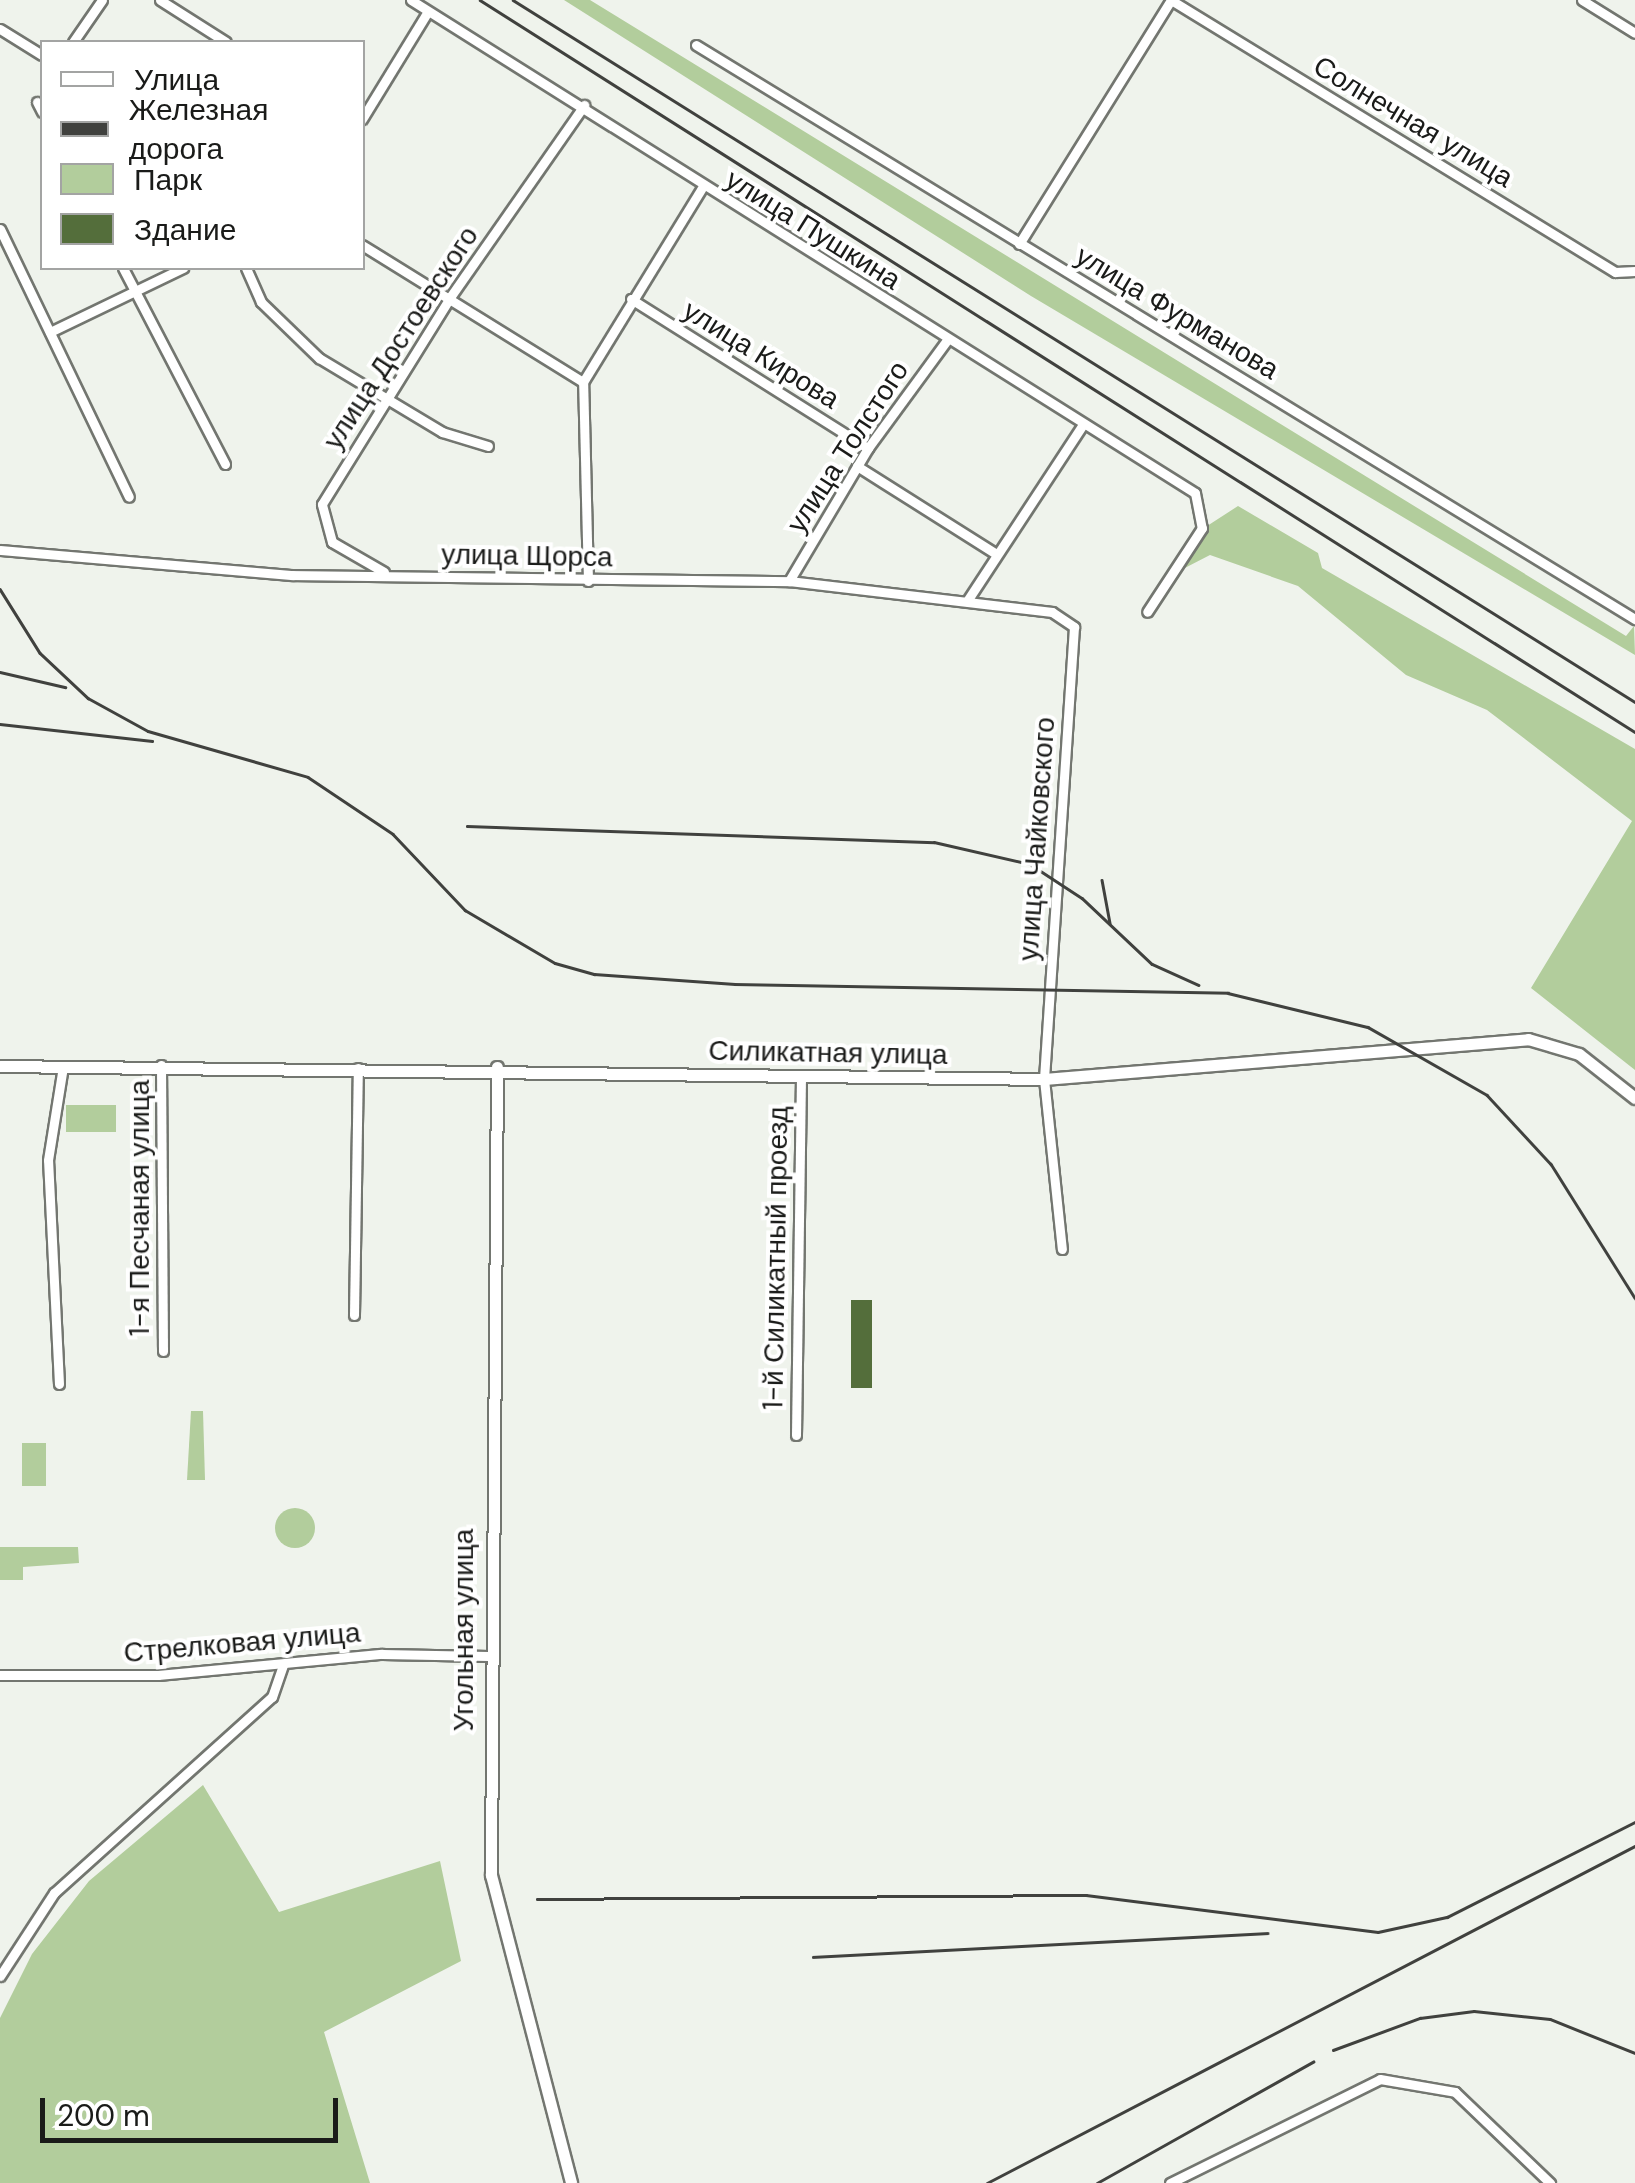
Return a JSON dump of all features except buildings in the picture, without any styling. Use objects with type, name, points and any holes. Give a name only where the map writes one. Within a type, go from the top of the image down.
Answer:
[{"type":"street","points":[[74,40],[102,0]]},
{"type":"street","points":[[160,0],[223,40]]},
{"type":"street","name":"улица Пушкина","points":[[411,0],[584,105],[702,188],[1082,426],[1195,492],[1202,528],[1147,612]]},
{"type":"street","points":[[1020,244],[1171,0]]},
{"type":"street","name":"Солнечная улица","points":[[1171,0],[1615,272],[1635,272]]},
{"type":"street","points":[[1582,0],[1635,33]]},
{"type":"street","points":[[365,114],[427,13]]},
{"type":"street","points":[[0,30],[40,54]]},
{"type":"street","name":"улица Фурманова","points":[[696,45],[937,186],[1020,244],[1635,619]]},
{"type":"street","name":"улица Достоевского","points":[[396,576],[355,562],[332,542],[322,504],[450,296],[584,105]]},
{"type":"street","points":[[588,581],[583,382],[702,188]]},
{"type":"street","points":[[0,229],[129,498]]},
{"type":"street","points":[[365,246],[583,382]]},
{"type":"street","points":[[124,270],[225,464]]},
{"type":"street","points":[[50,332],[179,270]]},
{"type":"street","points":[[247,270],[261,302],[318,358],[442,432],[488,446]]},
{"type":"street","name":"улица Кирова","points":[[631,299],[868,448]]},
{"type":"street","name":"улица Толстого","points":[[789,581],[868,448],[947,340]]},
{"type":"street","points":[[968,601],[1082,426]]},
{"type":"street","points":[[857,466],[996,554]]},
{"type":"street","name":"улица Щорса","points":[[0,550],[396,576],[789,581],[1052,612]]},
{"type":"street","name":"улица Чайковского","points":[[1044,1079],[1074,627],[1052,612]]},
{"type":"street","name":"Силикатная улица","points":[[0,1066],[497,1068],[801,1081],[1044,1079],[1528,1040],[1579,1054],[1635,1098]]},
{"type":"street","name":"1-я Песчаная улица","points":[[161,1065],[163,1351]]},
{"type":"street","points":[[60,1384],[48,1160],[63,1066]]},
{"type":"street","points":[[354,1316],[358,1067]]},
{"type":"street","name":"Угольная улица","points":[[497,1068],[488,1656],[491,1875],[571,2183]]},
{"type":"street","points":[[1044,1079],[1062,1249]]},
{"type":"street","name":"1-й Силикатный проезд","points":[[796,1435],[801,1081]]},
{"type":"street","name":"Стрелковая улица","points":[[0,1675],[282,1665],[382,1654],[488,1656]]},
{"type":"street","points":[[0,1976],[54,1893],[272,1697],[282,1665]]},
{"type":"street","points":[[1170,2183],[1380,2079],[1454,2092],[1550,2183]]},
{"type":"green space","points":[[564,0],[590,0],[1626,636],[1634,626],[1635,655],[1031,296]]},
{"type":"green space","points":[[1238,506],[1318,553],[1322,568],[1635,749],[1635,1070],[1531,988],[1632,821],[1487,710],[1406,675],[1298,586],[1210,555],[1177,572],[1204,528]]},
{"type":"green space","points":[[66,1105],[116,1105],[116,1132],[66,1132]]},
{"type":"green space","points":[[191,1411],[203,1411],[205,1480],[187,1480]]},
{"type":"green space","points":[[22,1443],[46,1443],[46,1486],[22,1486]]},
{"type":"green space","points":[[295,1508],[309,1514],[315,1528],[309,1542],[295,1548],[281,1542],[275,1528],[281,1514]]},
{"type":"green space","points":[[0,1547],[78,1547],[79,1563],[23,1567],[23,1580],[0,1580]]},
{"type":"green space","points":[[203,1785],[279,1912],[440,1861],[461,1961],[324,2032],[370,2183],[0,2183],[0,2018],[32,1954],[89,1881]]},
{"type":"railway","points":[[480,0],[1635,732]]},
{"type":"railway","points":[[513,0],[1635,702]]},
{"type":"railway","points":[[0,589],[40,653],[88,698],[148,731],[308,777],[393,834],[465,910],[555,963],[594,974],[735,984],[1228,993],[1368,1027],[1487,1095],[1551,1164],[1635,1298]]},
{"type":"railway","points":[[0,672],[65,687]]},
{"type":"railway","points":[[0,724],[152,741]]},
{"type":"railway","points":[[467,826],[934,842],[1030,864],[1082,898],[1152,964],[1199,985]]},
{"type":"railway","points":[[1102,880],[1110,923]]},
{"type":"railway","points":[[537,1899],[1086,1895],[1378,1932],[1447,1917],[1635,1822]]},
{"type":"railway","points":[[987,2183],[1635,1846]]},
{"type":"railway","points":[[813,1957],[1267,1933]]},
{"type":"railway","points":[[1333,2050],[1420,2018],[1474,2011],[1550,2019],[1635,2053]]},
{"type":"railway","points":[[1097,2183],[1313,2062]]}]
